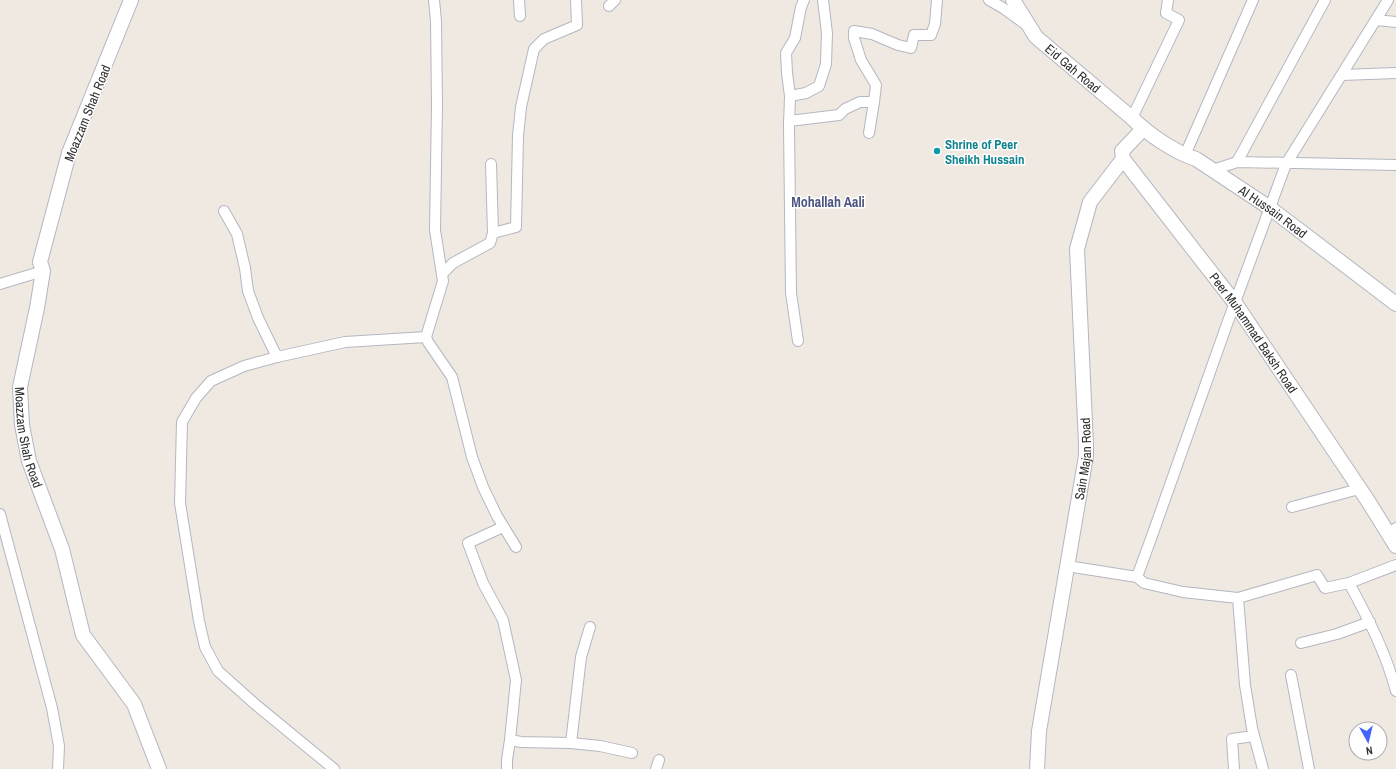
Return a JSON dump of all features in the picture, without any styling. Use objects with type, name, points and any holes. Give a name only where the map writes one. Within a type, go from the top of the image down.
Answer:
[{"type":"street","name":"Moazzam Shah Road","points":[[131,0],[69,153],[40,262],[43,271],[37,308],[20,387],[22,425],[30,461],[62,549],[82,635],[134,704],[159,769]]},
{"type":"street","points":[[434,0],[436,21],[437,104],[435,230],[443,282],[426,337],[452,377],[472,457],[483,487],[503,527],[516,547]]},
{"type":"street","points":[[519,0],[520,16]]},
{"type":"street","points":[[493,233],[516,227],[518,136],[521,107],[534,49],[544,39],[577,25],[576,0]]},
{"type":"street","points":[[798,341],[791,293],[790,96],[786,53],[795,38],[801,7],[804,0]]},
{"type":"street","points":[[790,96],[806,92],[819,86],[826,64],[827,33],[823,0]]},
{"type":"street","points":[[869,133],[876,85],[861,60],[854,38],[854,31],[872,34],[898,45],[912,48],[914,35],[931,35],[937,0]]},
{"type":"street","points":[[988,0],[1003,8],[1028,26]]},
{"type":"street","name":"Eid Gah Road","points":[[1013,0],[1036,37],[1143,129]]},
{"type":"street","points":[[1132,118],[1179,20],[1166,13],[1168,0]]},
{"type":"street","points":[[1185,155],[1253,0]]},
{"type":"street","points":[[1237,162],[1325,0]]},
{"type":"street","points":[[1137,577],[1234,303],[1286,164],[1388,0]]},
{"type":"street","points":[[1376,20],[1396,22]]},
{"type":"street","points":[[1342,74],[1396,73]]},
{"type":"street","points":[[789,122],[839,115],[845,109],[860,102],[874,102]]},
{"type":"street","points":[[1123,159],[1122,152],[1143,129]]},
{"type":"street","name":"Al Hussain Road","points":[[1143,129],[1185,155],[1196,159],[1270,208],[1396,304]]},
{"type":"street","name":"Peer Muhammad Baksh Road","points":[[1123,159],[1234,303],[1359,489],[1394,536]]},
{"type":"street","name":"Sain Majan Road","points":[[1037,769],[1039,731],[1086,444],[1077,249],[1090,202],[1123,159]]},
{"type":"street","points":[[1212,170],[1237,162],[1396,165]]},
{"type":"street","points":[[442,274],[453,263],[490,243],[493,233],[491,164]]},
{"type":"street","points":[[224,211],[237,234],[245,268],[248,291],[258,318],[277,357]]},
{"type":"street","points":[[0,284],[43,271]]},
{"type":"street","points":[[334,769],[255,704],[218,671],[206,647],[200,621],[180,503],[182,422],[196,398],[211,381],[244,366],[345,342],[426,337]]},
{"type":"street","points":[[1292,507],[1359,489]]},
{"type":"street","points":[[0,514],[52,708],[59,746],[58,769]]},
{"type":"street","points":[[503,527],[468,543],[483,583],[503,620],[516,680],[507,769]]},
{"type":"street","points":[[1067,566],[1137,577],[1144,583],[1182,592],[1238,598],[1317,574],[1325,588],[1350,583],[1396,565]]},
{"type":"street","points":[[1350,583],[1370,622],[1390,670],[1396,692]]},
{"type":"street","points":[[1238,598],[1245,685],[1254,736],[1263,769]]},
{"type":"street","points":[[1301,643],[1337,634],[1370,622]]},
{"type":"street","points":[[571,743],[581,657],[590,627]]},
{"type":"street","points":[[1291,675],[1309,769]]},
{"type":"street","points":[[1234,769],[1232,739],[1254,736]]},
{"type":"street","points":[[510,740],[521,742],[571,743],[600,746],[632,753]]},
{"type":"place","name":"Shrine of Peer Sheikh Hussain","points":[[937,151]]},
{"type":"district","name":"Mohallah Aali","points":[[828,202]]}]
